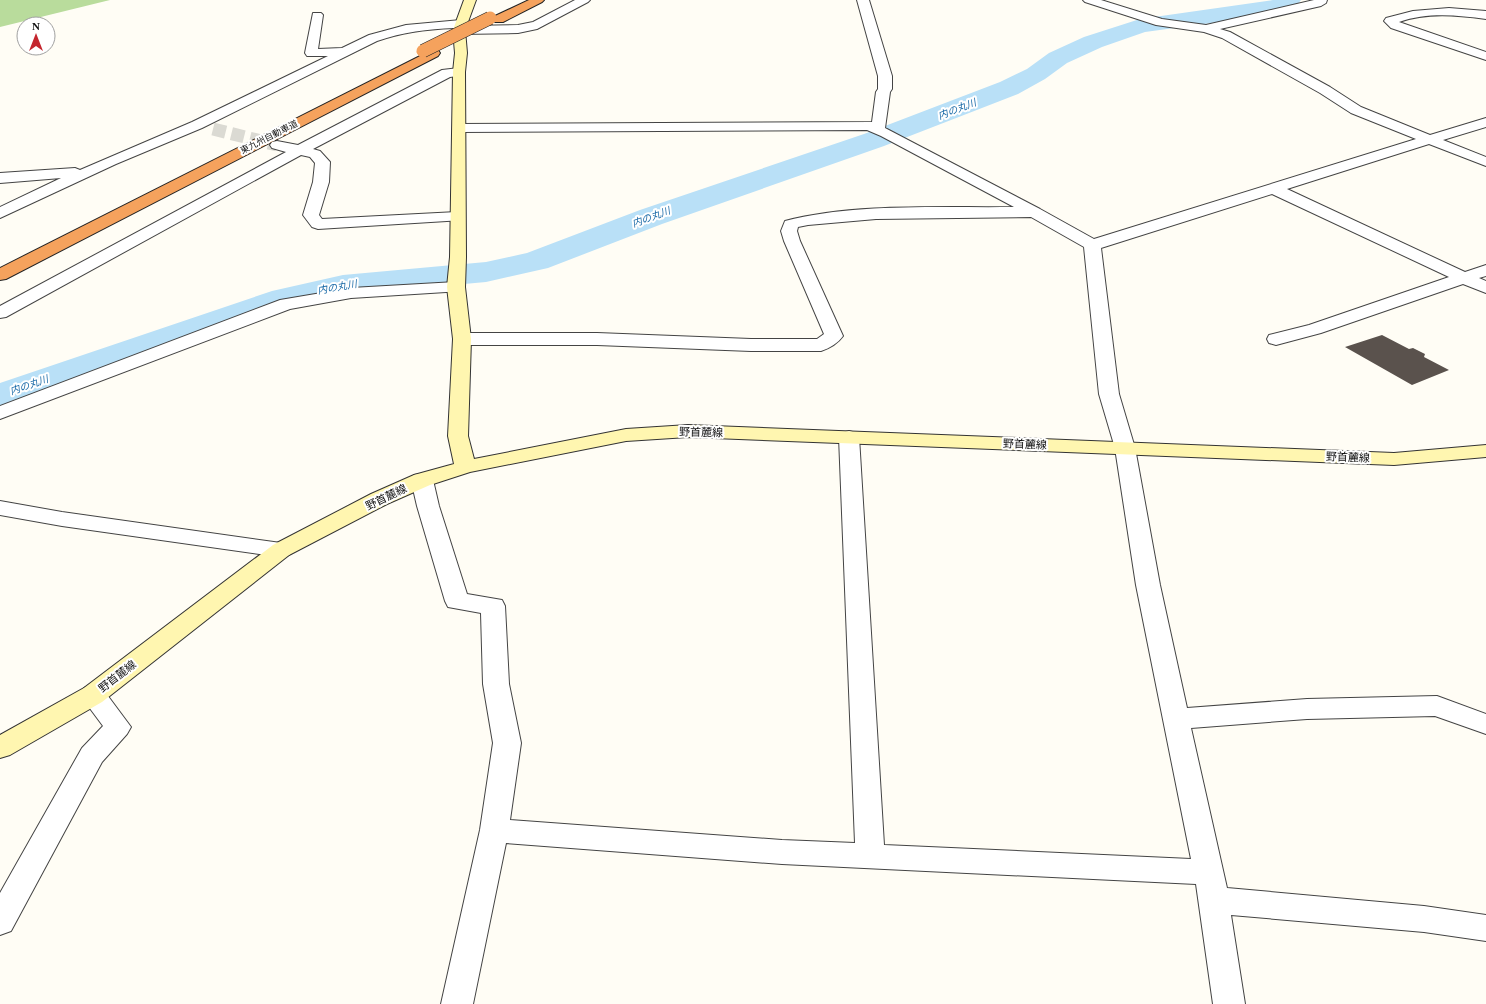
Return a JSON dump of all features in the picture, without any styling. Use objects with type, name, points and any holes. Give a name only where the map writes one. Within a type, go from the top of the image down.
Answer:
[{"type":"highway","name":"東九州自動車道","points":[[494,19],[526,0]]},
{"type":"highway","name":"東九州自動車道","points":[[0,275],[428,52],[494,19],[538,0]]},
{"type":"highway","name":"東九州自動車道","points":[[0,264],[300,112],[428,52]]},
{"type":"main road","points":[[466,467],[458,436],[462,339],[456,287],[458,257],[457,217],[460,128],[460,27],[470,0]]},
{"type":"main road","name":"野首麓線","points":[[0,748],[93,695],[281,550],[379,499],[422,480],[466,467],[537,452],[626,435],[688,431],[1394,459],[1486,451]]},
{"type":"street","points":[[0,213],[86,172],[197,125],[346,50],[394,30],[428,25],[518,29],[537,25],[584,0]]},
{"type":"street","points":[[863,0],[885,76],[885,89],[883,92],[878,129]]},
{"type":"street","points":[[1089,0],[1160,22],[1206,29],[1226,35],[1325,90],[1356,110],[1486,162]]},
{"type":"street","points":[[1206,29],[1317,4],[1322,1],[1320,0]]},
{"type":"street","points":[[1486,15],[1444,10],[1429,11],[1400,17],[1390,21],[1395,25],[1486,56]]},
{"type":"street","points":[[317,15],[311,53],[346,50]]},
{"type":"street","points":[[0,313],[300,150],[447,73],[459,72]]},
{"type":"street","points":[[460,128],[869,126],[878,129],[1092,244],[1275,189],[1486,122]]},
{"type":"street","points":[[197,125],[213,130]]},
{"type":"street","points":[[277,144],[314,154],[323,162],[320,182],[311,215],[318,224],[457,217]]},
{"type":"street","points":[[0,178],[86,172]]},
{"type":"street","points":[[1275,189],[1486,288]]},
{"type":"street","points":[[462,339],[596,339],[751,345],[821,345],[834,336],[792,241],[789,231],[791,224],[808,220],[876,214],[1034,212]]},
{"type":"street","points":[[1092,244],[1109,394],[1125,448],[1148,585],[1211,886],[1229,1004]]},
{"type":"street","points":[[1276,339],[1315,328],[1486,270]]},
{"type":"street","points":[[0,413],[286,304],[351,293],[456,287]]},
{"type":"street","points":[[849,437],[870,856]]},
{"type":"street","points":[[422,480],[428,506],[457,601],[493,606],[496,684],[506,743],[494,830],[457,1004]]},
{"type":"street","points":[[0,508],[62,519],[281,550]]},
{"type":"street","points":[[0,922],[92,756],[118,727],[93,695]]},
{"type":"street","points":[[1176,719],[1307,709],[1437,706],[1486,724]]},
{"type":"street","points":[[494,830],[782,852],[870,856],[1211,886],[1486,928]]},
{"type":"green space","points":[[0,0],[110,0],[45,16],[16,16],[16,23],[0,27]]},
{"type":"building","points":[[1382,335],[1409,349],[1413,348],[1425,354],[1424,357],[1449,370],[1412,385],[1345,347]]},
{"type":"waterway","name":"内の丸川","points":[[0,396],[272,301],[343,285],[486,272],[536,261],[651,217],[874,140],[1009,88],[1036,74],[1058,58],[1093,42],[1140,26],[1277,7],[1290,0]]},
{"type":"tunnel","points":[[213,129],[277,145]]}]
